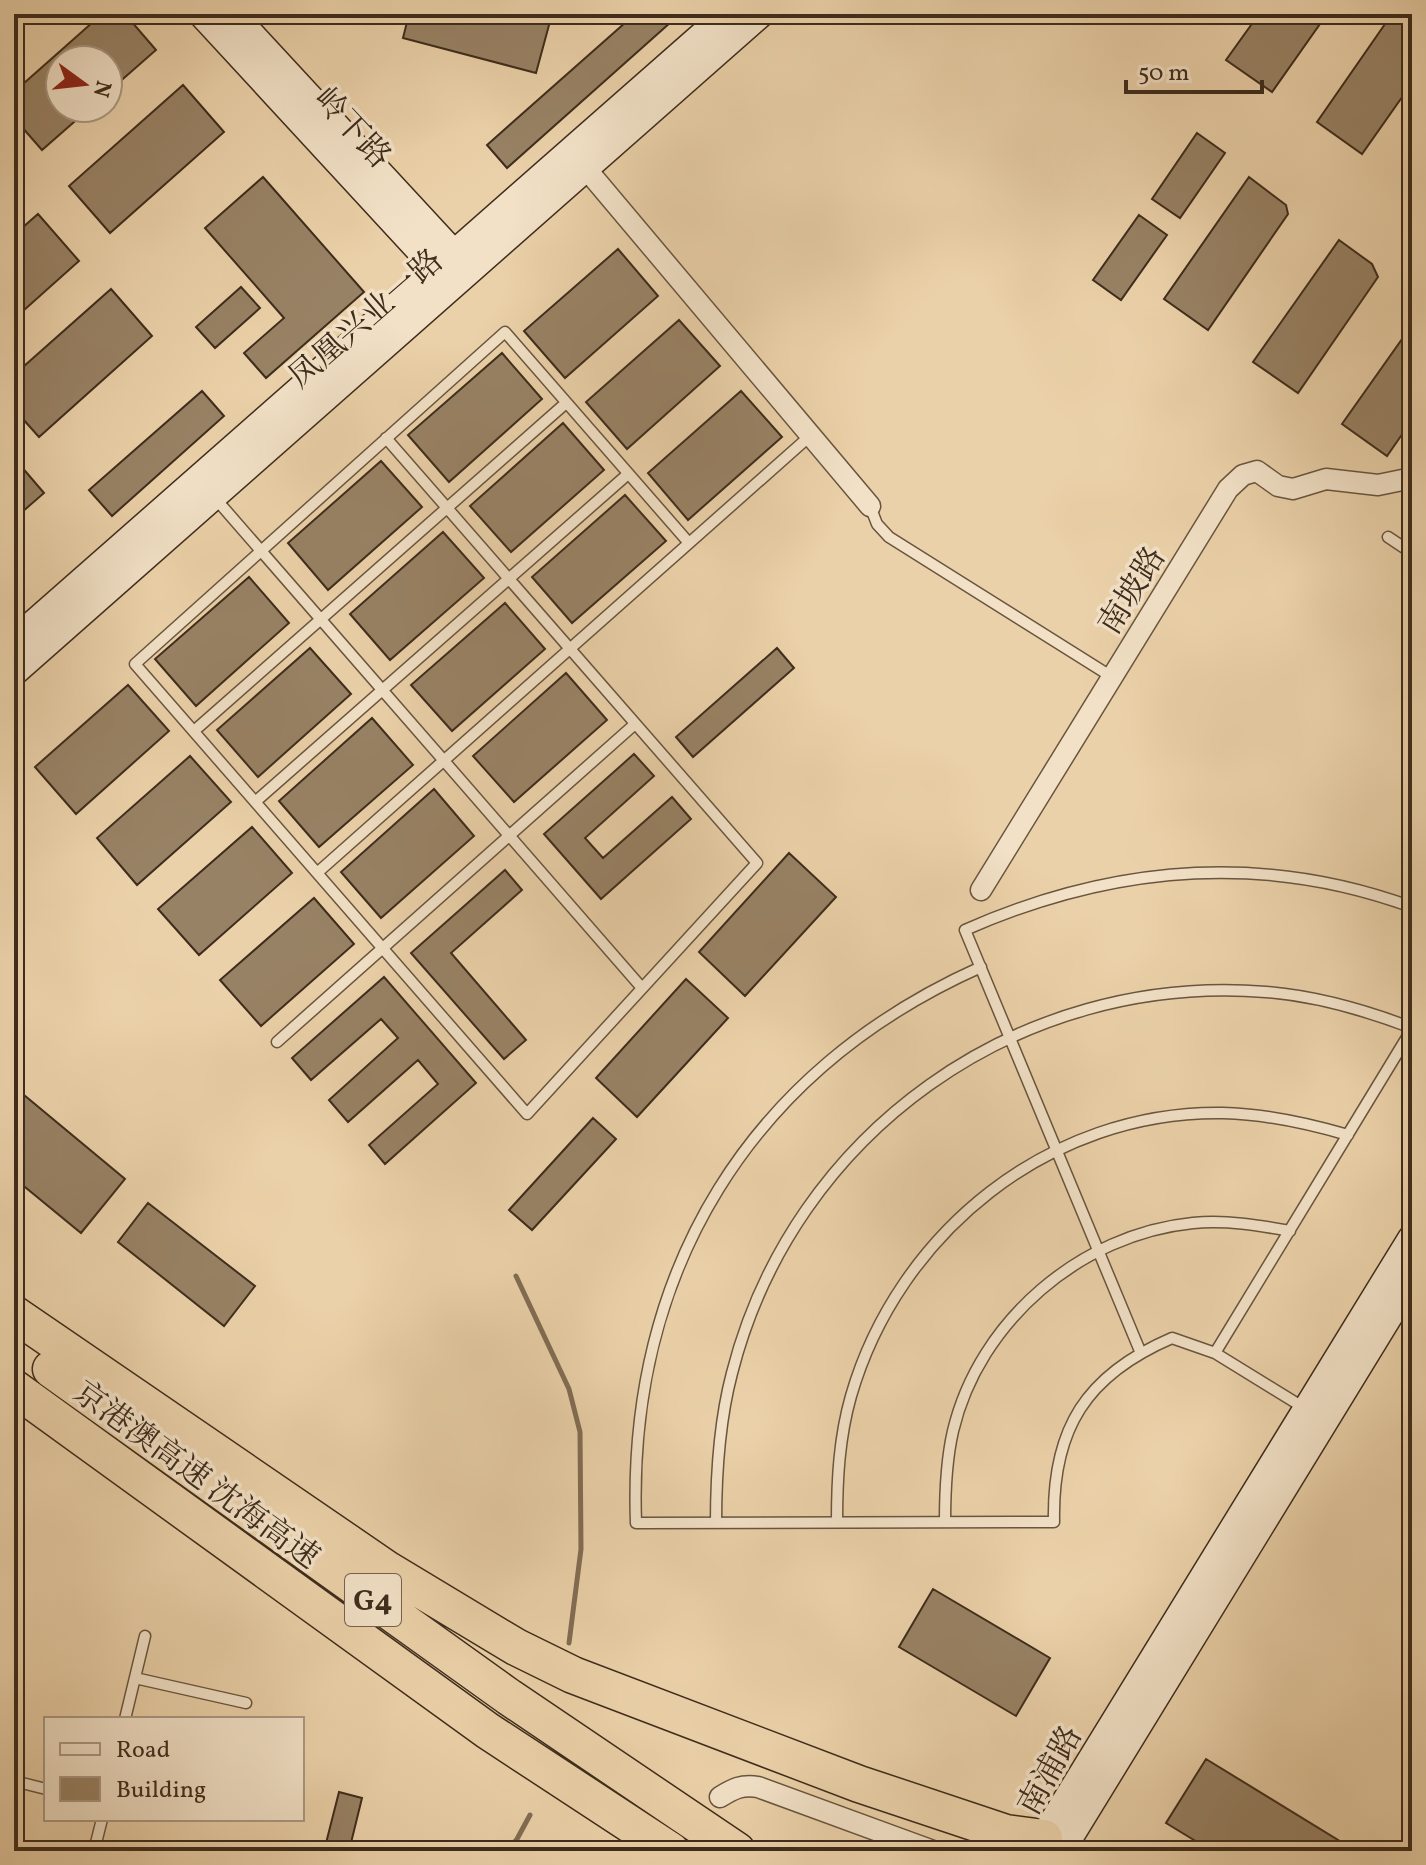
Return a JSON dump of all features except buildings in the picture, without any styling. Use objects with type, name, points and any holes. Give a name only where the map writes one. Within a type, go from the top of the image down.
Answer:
[{"type":"highway","points":[[14,1314],[388,1570],[516,1647],[573,1675],[859,1784],[1041,1845]]},
{"type":"highway","name":"京港澳高速 沈海高速","points":[[14,1341],[509,1697],[737,1851]]},
{"type":"highway","name":"京港澳高速 沈海高速","points":[[14,1388],[488,1731],[671,1851]]},
{"type":"street","name":"岭下路","points":[[203,14],[454,270]]},
{"type":"street","name":"岭下路","points":[[231,14],[454,270]]},
{"type":"street","name":"凤凰兴业一路","points":[[579,160],[728,14]]},
{"type":"street","name":"凤凰兴业一路","points":[[14,642],[454,270],[579,160],[759,14]]},
{"type":"street","points":[[579,160],[870,506]]},
{"type":"street","name":"凤凰兴业一路","points":[[14,671],[213,496],[454,270]]},
{"type":"street","name":"南坡路","points":[[981,890],[1228,489],[1243,475],[1257,471],[1278,486],[1293,489],[1326,479],[1378,485],[1412,478]]},
{"type":"street","name":"南浦路","points":[[1041,1845],[1412,1239]]},
{"type":"street","name":"南浦路","points":[[1041,1845],[1070,1835],[1412,1277]]},
{"type":"street","points":[[720,1797],[734,1788],[746,1785],[758,1787],[933,1851]]},
{"type":"lane","points":[[386,438],[757,863],[527,1114],[135,664],[386,438],[505,332],[689,543]]},
{"type":"lane","points":[[194,731],[566,403]]},
{"type":"lane","points":[[317,873],[811,435]]},
{"type":"lane","points":[[255,802],[628,474]]},
{"type":"lane","points":[[213,496],[642,988]]},
{"type":"lane","points":[[870,506],[877,524],[889,537],[1112,677]]},
{"type":"lane","points":[[1388,537],[1412,553]]},
{"type":"lane","points":[[277,1042],[635,724]]},
{"type":"lane","points":[[1140,1351],[965,930],[1047,898],[1132,878],[1175,874],[1262,874],[1349,888],[1412,907]]},
{"type":"lane","points":[[981,967],[945,983],[847,1045],[790,1097],[764,1126],[726,1178],[682,1257],[646,1368],[636,1445],[636,1523],[1054,1522],[1053,1488],[1059,1455],[1071,1424],[1089,1395],[1112,1371],[1140,1351],[1172,1338],[1215,1353],[1307,1410]]},
{"type":"lane","points":[[716,1523],[719,1447],[732,1373],[756,1301],[790,1235],[834,1173],[886,1119],[946,1073],[1010,1037],[1070,1014],[1155,995],[1230,990],[1268,992],[1329,1002],[1412,1029],[1215,1353]]},
{"type":"lane","points":[[837,1522],[841,1439],[850,1398],[880,1321],[926,1251],[965,1212],[1020,1170],[1096,1134],[1137,1122],[1180,1115],[1222,1113],[1265,1116],[1307,1123],[1348,1135]]},
{"type":"lane","points":[[945,1522],[945,1475],[953,1429],[970,1384],[993,1343],[1023,1306],[1058,1275],[1098,1251],[1144,1233],[1192,1223],[1242,1223],[1290,1231]]},
{"type":"lane","points":[[125,1717],[145,1636]]},
{"type":"lane","points":[[135,1678],[246,1703]]},
{"type":"lane","points":[[14,1781],[44,1788]]},
{"type":"lane","points":[[94,1851],[102,1821]]},
{"type":"waterway","points":[[516,1276],[569,1389],[580,1432],[581,1549],[569,1643]]},
{"type":"waterway","points":[[507,1851],[530,1815]]}]
